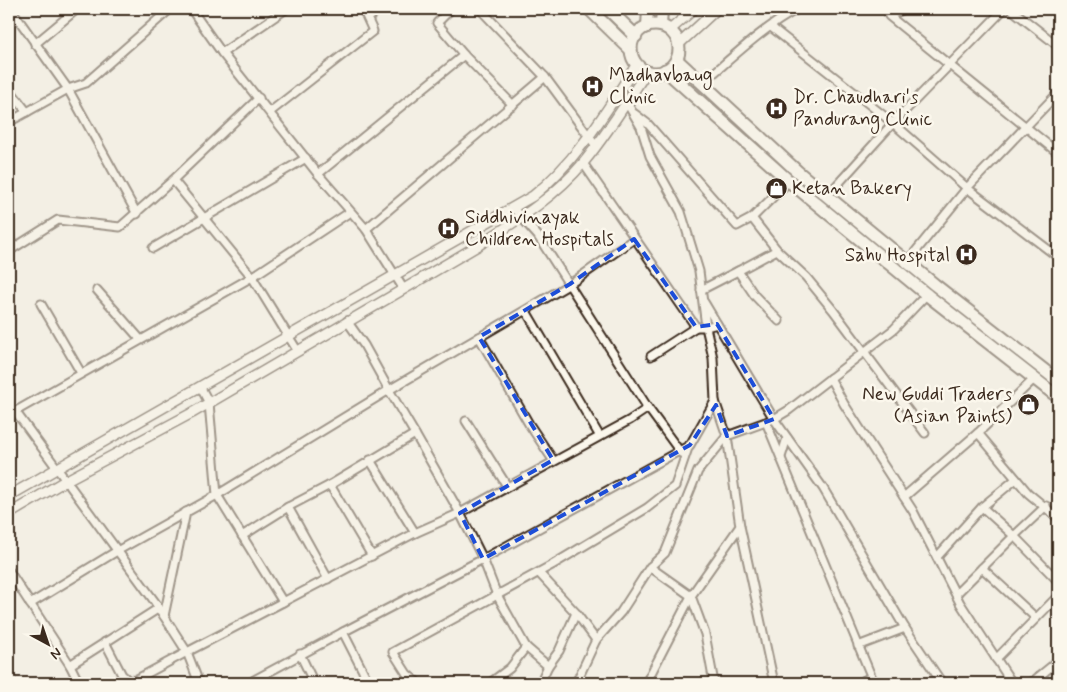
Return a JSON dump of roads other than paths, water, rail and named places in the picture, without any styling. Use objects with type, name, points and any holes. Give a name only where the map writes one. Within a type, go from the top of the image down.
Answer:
[{"type":"main road","points":[[589,9],[631,50],[637,64],[647,71],[665,70],[676,60],[679,44],[666,28],[662,9]]},
{"type":"main road","points":[[608,9],[636,36]]},
{"type":"main road","points":[[647,27],[648,9]]},
{"type":"main road","points":[[631,50],[636,36],[647,27],[666,28]]},
{"type":"main road","points":[[676,60],[827,196],[935,285],[1058,381]]},
{"type":"main road","points":[[665,70],[789,181],[926,294],[1058,397]]},
{"type":"street","points":[[11,9],[68,89],[136,214]]},
{"type":"street","points":[[35,44],[77,9]]},
{"type":"street","points":[[9,122],[68,89],[86,83],[170,9]]},
{"type":"street","points":[[191,9],[222,53],[318,174],[366,229],[403,288]]},
{"type":"street","points":[[222,53],[286,9]]},
{"type":"street","points":[[270,112],[373,31],[370,17],[363,9]]},
{"type":"street","points":[[370,17],[378,9]]},
{"type":"street","points":[[370,17],[386,9]]},
{"type":"street","points":[[451,9],[437,24],[464,56],[513,105]]},
{"type":"street","points":[[480,9],[545,77],[596,146]]},
{"type":"street","points":[[666,28],[694,9]]},
{"type":"street","points":[[679,44],[717,9]]},
{"type":"street","points":[[701,84],[771,27],[798,9]]},
{"type":"street","points":[[904,9],[889,16],[1058,153]]},
{"type":"street","points":[[827,196],[893,123],[1004,9]]},
{"type":"street","points":[[1011,9],[1058,46]]},
{"type":"street","points":[[771,27],[893,123],[967,188],[1058,257]]},
{"type":"street","points":[[318,174],[464,56]]},
{"type":"street","points":[[9,496],[290,338],[513,208],[549,183],[589,136],[637,64]]},
{"type":"street","points":[[9,514],[65,480],[209,403],[521,218],[555,191],[583,163],[647,71]]},
{"type":"street","points":[[366,229],[545,77]]},
{"type":"street","points":[[9,90],[27,112]]},
{"type":"street","points":[[907,262],[967,188],[1058,93]]},
{"type":"street","points":[[9,251],[58,220],[120,227],[173,180],[259,98]]},
{"type":"street","points":[[626,103],[641,127],[650,156],[681,212],[699,271],[706,327],[713,358],[715,401],[727,436],[740,526],[774,683]]},
{"type":"street","points":[[632,113],[648,124],[737,226],[752,218],[789,181]]},
{"type":"street","points":[[153,248],[306,158]]},
{"type":"street","points":[[583,163],[696,327]]},
{"type":"street","points":[[173,180],[252,277],[298,350]]},
{"type":"street","points":[[513,208],[538,236],[648,408],[680,450],[682,461]]},
{"type":"street","points":[[199,683],[187,652],[159,608],[57,469],[12,413],[252,277],[350,212]]},
{"type":"street","points":[[752,218],[777,250],[806,277],[865,350],[925,433]]},
{"type":"street","points":[[30,604],[117,551],[217,495],[389,390],[526,311],[570,284],[634,239]]},
{"type":"street","points":[[701,293],[777,250]]},
{"type":"street","points":[[738,271],[756,296],[780,321]]},
{"type":"street","points":[[576,683],[596,640],[621,612],[650,567],[664,553],[698,471],[727,436],[774,419],[894,329],[935,285]]},
{"type":"street","points":[[98,290],[140,340]]},
{"type":"street","points":[[701,293],[774,419],[822,488],[905,628],[942,683]]},
{"type":"street","points":[[41,304],[81,374]]},
{"type":"street","points":[[526,311],[599,436]]},
{"type":"street","points":[[347,321],[364,345],[460,513],[483,559],[497,595],[526,647],[548,666]]},
{"type":"street","points":[[650,356],[696,327],[718,324]]},
{"type":"street","points":[[479,338],[529,424],[554,460]]},
{"type":"street","points":[[830,378],[844,404],[904,497],[956,594],[1012,683]]},
{"type":"street","points":[[904,497],[978,433],[1035,378]]},
{"type":"street","points":[[200,388],[209,403],[217,495],[283,602]]},
{"type":"street","points":[[418,683],[406,674],[392,652],[539,573],[647,508],[675,486],[682,461],[715,401]]},
{"type":"street","points":[[105,642],[122,675],[129,681],[135,680],[415,533],[460,513],[648,408]]},
{"type":"street","points":[[466,421],[507,486]]},
{"type":"street","points":[[766,422],[872,680],[859,683]]},
{"type":"street","points":[[978,433],[1028,493],[1058,518]]},
{"type":"street","points":[[242,536],[288,507],[330,485],[415,434]]},
{"type":"street","points":[[781,457],[787,438]]},
{"type":"street","points":[[253,682],[300,654],[483,559],[690,445]]},
{"type":"street","points":[[370,460],[415,533]]},
{"type":"street","points":[[937,558],[982,508],[1016,479]]},
{"type":"street","points":[[330,485],[372,556]]},
{"type":"street","points":[[288,507],[328,579]]},
{"type":"street","points":[[956,594],[1046,507]]},
{"type":"street","points":[[982,508],[1014,536],[1058,581]]},
{"type":"street","points":[[164,616],[186,512]]},
{"type":"street","points":[[646,683],[691,596],[740,526]]},
{"type":"street","points":[[650,567],[691,596],[704,634],[714,683]]},
{"type":"street","points":[[982,568],[1036,618]]},
{"type":"street","points":[[9,571],[70,665],[79,683]]},
{"type":"street","points":[[539,573],[576,613],[596,640]]},
{"type":"street","points":[[996,659],[1058,596]]},
{"type":"street","points":[[70,665],[159,608]]},
{"type":"street","points":[[540,683],[548,666],[559,651],[576,613]]},
{"type":"street","points":[[858,646],[905,628]]},
{"type":"street","points":[[343,632],[369,683]]},
{"type":"street","points":[[490,683],[510,668],[526,647]]},
{"type":"street","points":[[300,654],[314,683]]},
{"type":"street","points":[[1031,683],[1058,661]]},
{"type":"street","points":[[9,676],[11,683]]},
{"type":"place","name":"Madhavbaug Clinic","points":[[593,86]]},
{"type":"place","name":"Dr. Chaudhari's Pandurang Clinic","points":[[777,108]]},
{"type":"place","name":"Ketan Bakery","points":[[776,188]]},
{"type":"place","name":"Siddhivinayak Children Hospitals","points":[[449,228]]},
{"type":"place","name":"Sahu Hospital","points":[[966,255]]},
{"type":"place","name":"New Guddi Traders (Asian Paints)","points":[[1028,405]]}]
